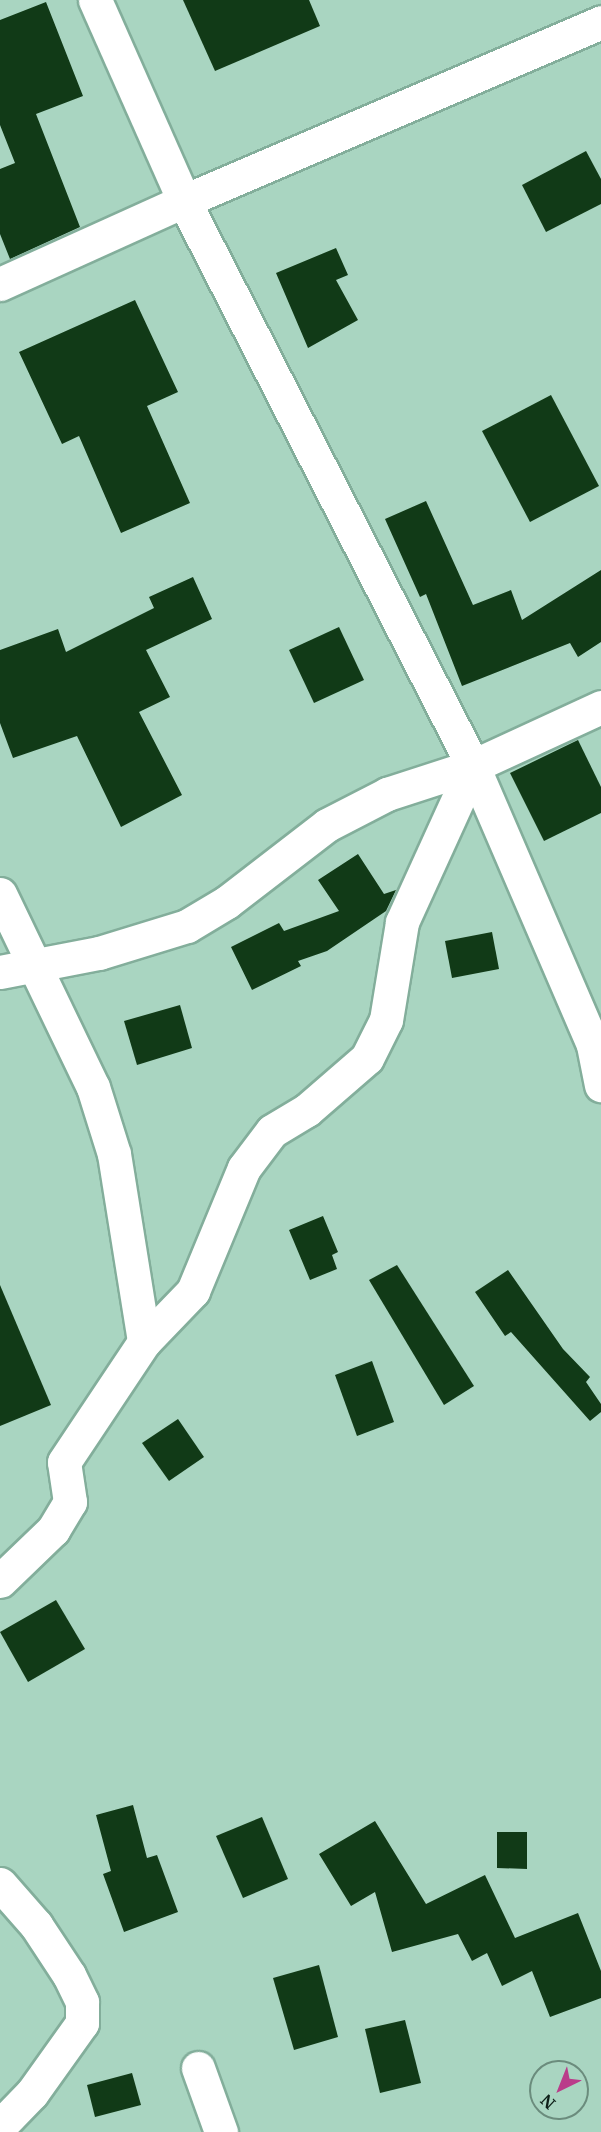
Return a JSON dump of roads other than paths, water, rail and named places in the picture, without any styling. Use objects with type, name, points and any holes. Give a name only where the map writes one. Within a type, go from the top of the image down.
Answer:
[{"type":"street","points":[[95,0],[184,201],[473,766],[593,1045],[601,1085]]},
{"type":"street","points":[[0,284],[184,201],[601,22]]},
{"type":"street","points":[[0,972],[99,953],[187,926],[228,902],[327,825],[387,794],[473,766],[601,707]]},
{"type":"street","points":[[0,1581],[53,1530],[70,1502],[64,1461],[144,1342],[193,1291],[244,1168],[272,1131],[307,1110],[367,1058],[386,1020],[402,922],[473,766]]},
{"type":"street","points":[[0,894],[36,964],[93,1087],[114,1154],[144,1342]]},
{"type":"street","points":[[0,1884],[36,1925],[69,1975],[82,2002],[82,2023],[32,2093],[0,2126]]},
{"type":"street","points":[[198,2068],[220,2132]]}]
